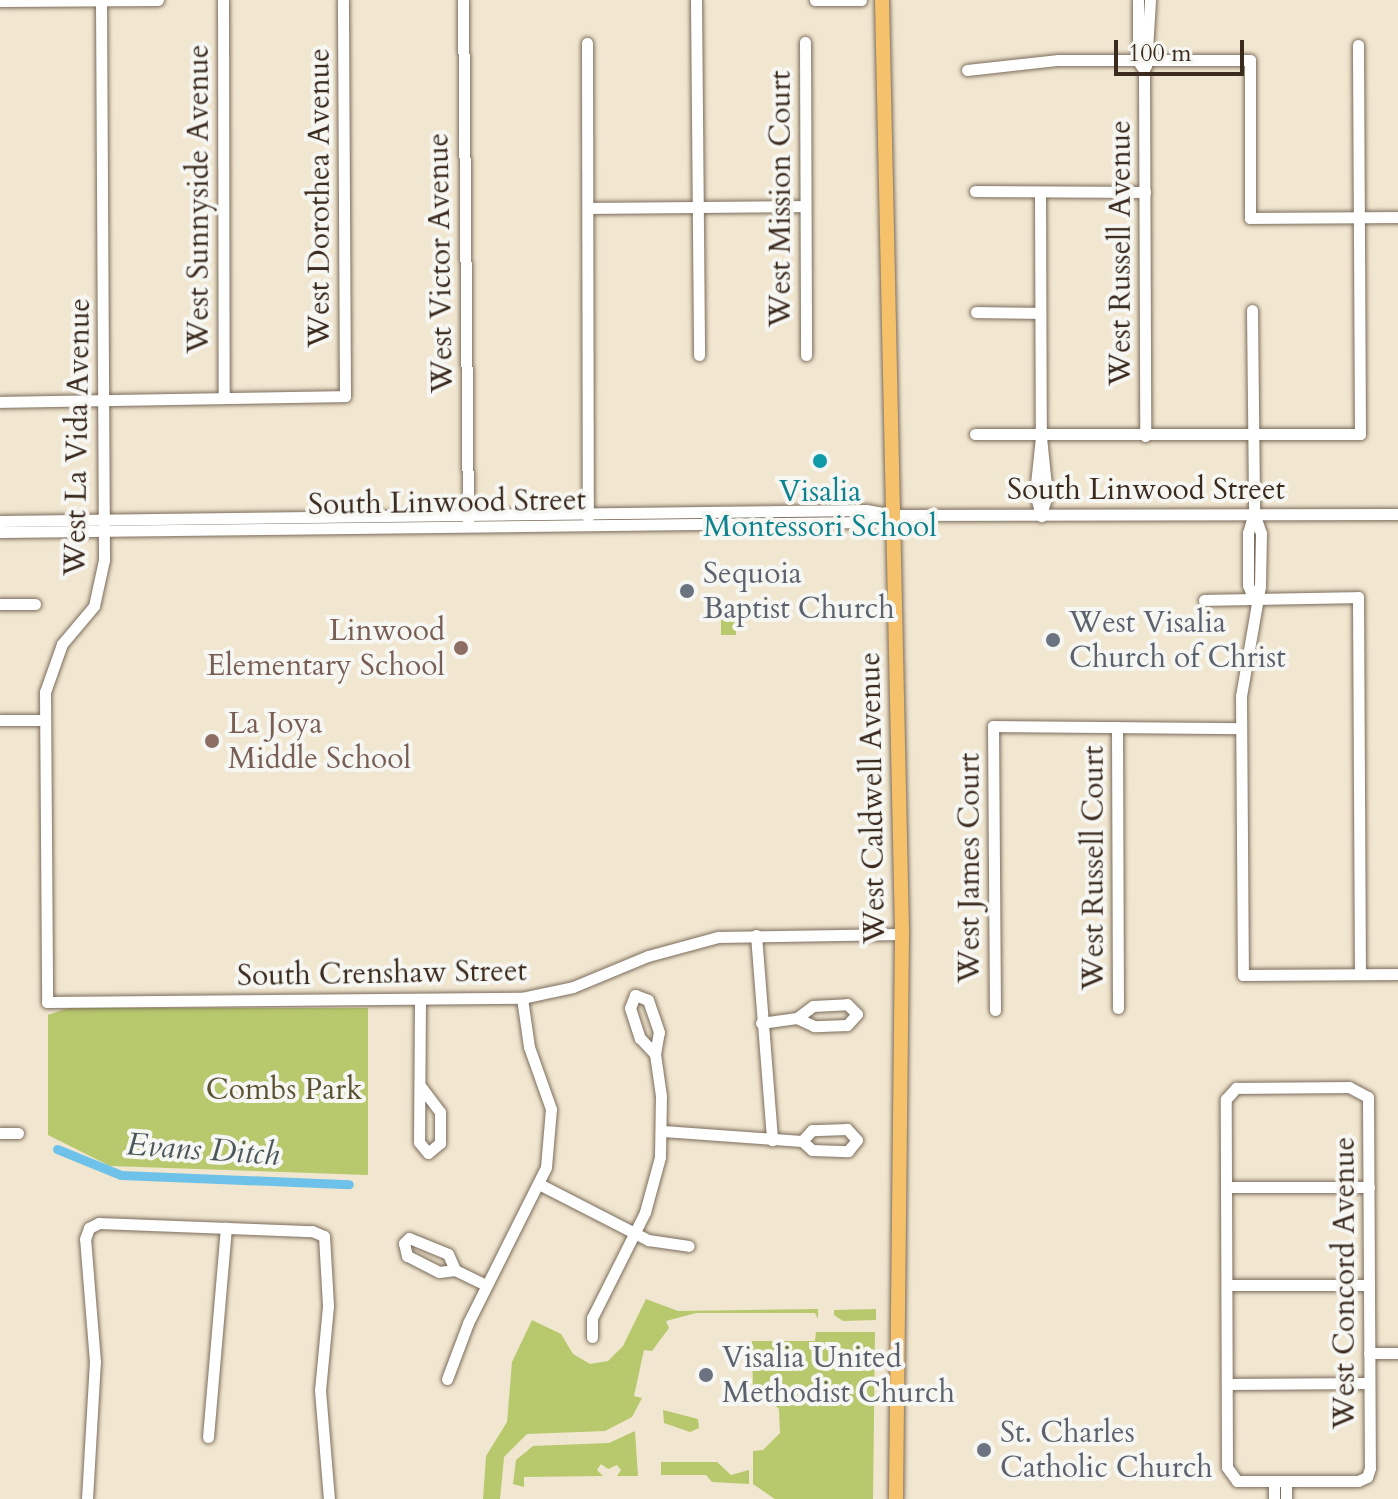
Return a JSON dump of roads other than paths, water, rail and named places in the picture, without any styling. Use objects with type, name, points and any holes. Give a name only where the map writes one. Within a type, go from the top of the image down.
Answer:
[{"type":"main road","name":"West Caldwell Avenue","points":[[882,0],[902,934],[896,1499]]},
{"type":"street","points":[[0,1],[158,0]]},
{"type":"street","name":"West Sunnyside Avenue","points":[[223,0],[224,398]]},
{"type":"street","name":"West Dorothea Avenue","points":[[224,398],[345,396],[343,0]]},
{"type":"street","name":"West Victor Avenue","points":[[463,0],[468,522]]},
{"type":"street","points":[[696,0],[699,355]]},
{"type":"street","points":[[815,0],[861,0]]},
{"type":"street","name":"West Russell Avenue","points":[[1138,0],[1144,64],[1145,436]]},
{"type":"street","name":"West Russell Avenue","points":[[1144,64],[1150,0]]},
{"type":"street","name":"West La Vida Avenue","points":[[47,1002],[45,720],[53,661],[102,588],[101,1]]},
{"type":"street","name":"West Mission Court","points":[[805,42],[806,355]]},
{"type":"street","points":[[527,526],[592,514],[587,43]]},
{"type":"street","points":[[975,434],[1041,437],[1360,434],[1358,45]]},
{"type":"street","points":[[967,70],[1058,60],[1144,64],[1250,60],[1250,218],[1398,217]]},
{"type":"street","points":[[975,191],[1145,192]]},
{"type":"street","points":[[1040,192],[1041,437],[1035,493],[1041,516]]},
{"type":"street","points":[[589,208],[805,206]]},
{"type":"street","points":[[1252,310],[1254,513],[1248,533],[1248,585],[1254,600],[1241,728],[1243,975],[1398,974]]},
{"type":"street","points":[[976,312],[1040,313]]},
{"type":"street","points":[[0,402],[224,398]]},
{"type":"street","name":"South Linwood Street","points":[[0,521],[259,529],[468,522],[592,514],[866,510],[894,515],[1398,514]]},
{"type":"street","name":"South Linwood Street","points":[[0,532],[352,518],[527,526],[867,522],[894,515]]},
{"type":"street","points":[[259,529],[267,523],[352,518]]},
{"type":"street","points":[[1204,600],[1358,597],[1360,974]]},
{"type":"street","points":[[0,604],[35,604]]},
{"type":"street","points":[[0,720],[45,720]]},
{"type":"street","name":"West James Court","points":[[995,1010],[993,726],[1117,727]]},
{"type":"street","points":[[1117,727],[1241,728]]},
{"type":"street","name":"West Russell Court","points":[[1117,727],[1118,1008]]},
{"type":"street","name":"South Crenshaw Street","points":[[47,1002],[522,998],[573,987],[690,943],[756,935],[902,934]]},
{"type":"street","points":[[756,935],[772,1140]]},
{"type":"street","points":[[592,1337],[592,1318],[635,1233],[654,1185],[663,1131],[655,1054],[659,1032],[648,1000],[635,995],[630,1008],[640,1038],[655,1054]]},
{"type":"street","points":[[447,1379],[486,1285],[539,1184],[551,1136],[551,1109],[529,1047],[522,998]]},
{"type":"street","points":[[420,1000],[419,1142],[428,1153],[440,1143],[440,1112],[421,1087]]},
{"type":"street","points":[[761,1023],[797,1018]]},
{"type":"street","name":"West Concord Avenue","points":[[1227,1187],[1230,1093],[1236,1088],[1361,1091],[1368,1097],[1367,1477],[1280,1482]]},
{"type":"street","points":[[663,1131],[802,1141]]},
{"type":"street","points":[[0,1133],[18,1133]]},
{"type":"street","points":[[539,1184],[665,1246],[689,1246]]},
{"type":"street","points":[[1280,1482],[1230,1477],[1227,1187],[1369,1187]]},
{"type":"street","points":[[87,1499],[87,1438],[95,1369],[86,1283],[85,1239],[91,1226],[226,1228],[323,1235],[328,1246],[328,1306],[320,1390],[329,1499]]},
{"type":"street","points":[[208,1437],[226,1228]]},
{"type":"street","points":[[455,1270],[486,1285]]},
{"type":"street","points":[[1227,1285],[1368,1285]]},
{"type":"street","points":[[1369,1353],[1398,1353]]},
{"type":"street","points":[[1228,1384],[1369,1383]]},
{"type":"street","points":[[1274,1499],[1280,1482]]},
{"type":"street","points":[[1280,1482],[1286,1499]]},
{"type":"waterway","name":"Evans Ditch","points":[[57,1149],[121,1175],[349,1184]]},
{"type":"place","name":"Visalia Montessori School","points":[[820,461]]},
{"type":"place","name":"Sequoia Baptist Church","points":[[687,591]]},
{"type":"place","name":"West Visalia Church of Christ","points":[[1053,640]]},
{"type":"place","name":"Linwood Elementary School","points":[[461,648]]},
{"type":"place","name":"La Joya Middle School","points":[[212,741]]},
{"type":"place","name":"Visalia United Methodist Church","points":[[706,1375]]},
{"type":"place","name":"St. Charles Catholic Church","points":[[984,1450]]},
{"type":"park label","name":"Combs Park","points":[[284,1090]]}]
